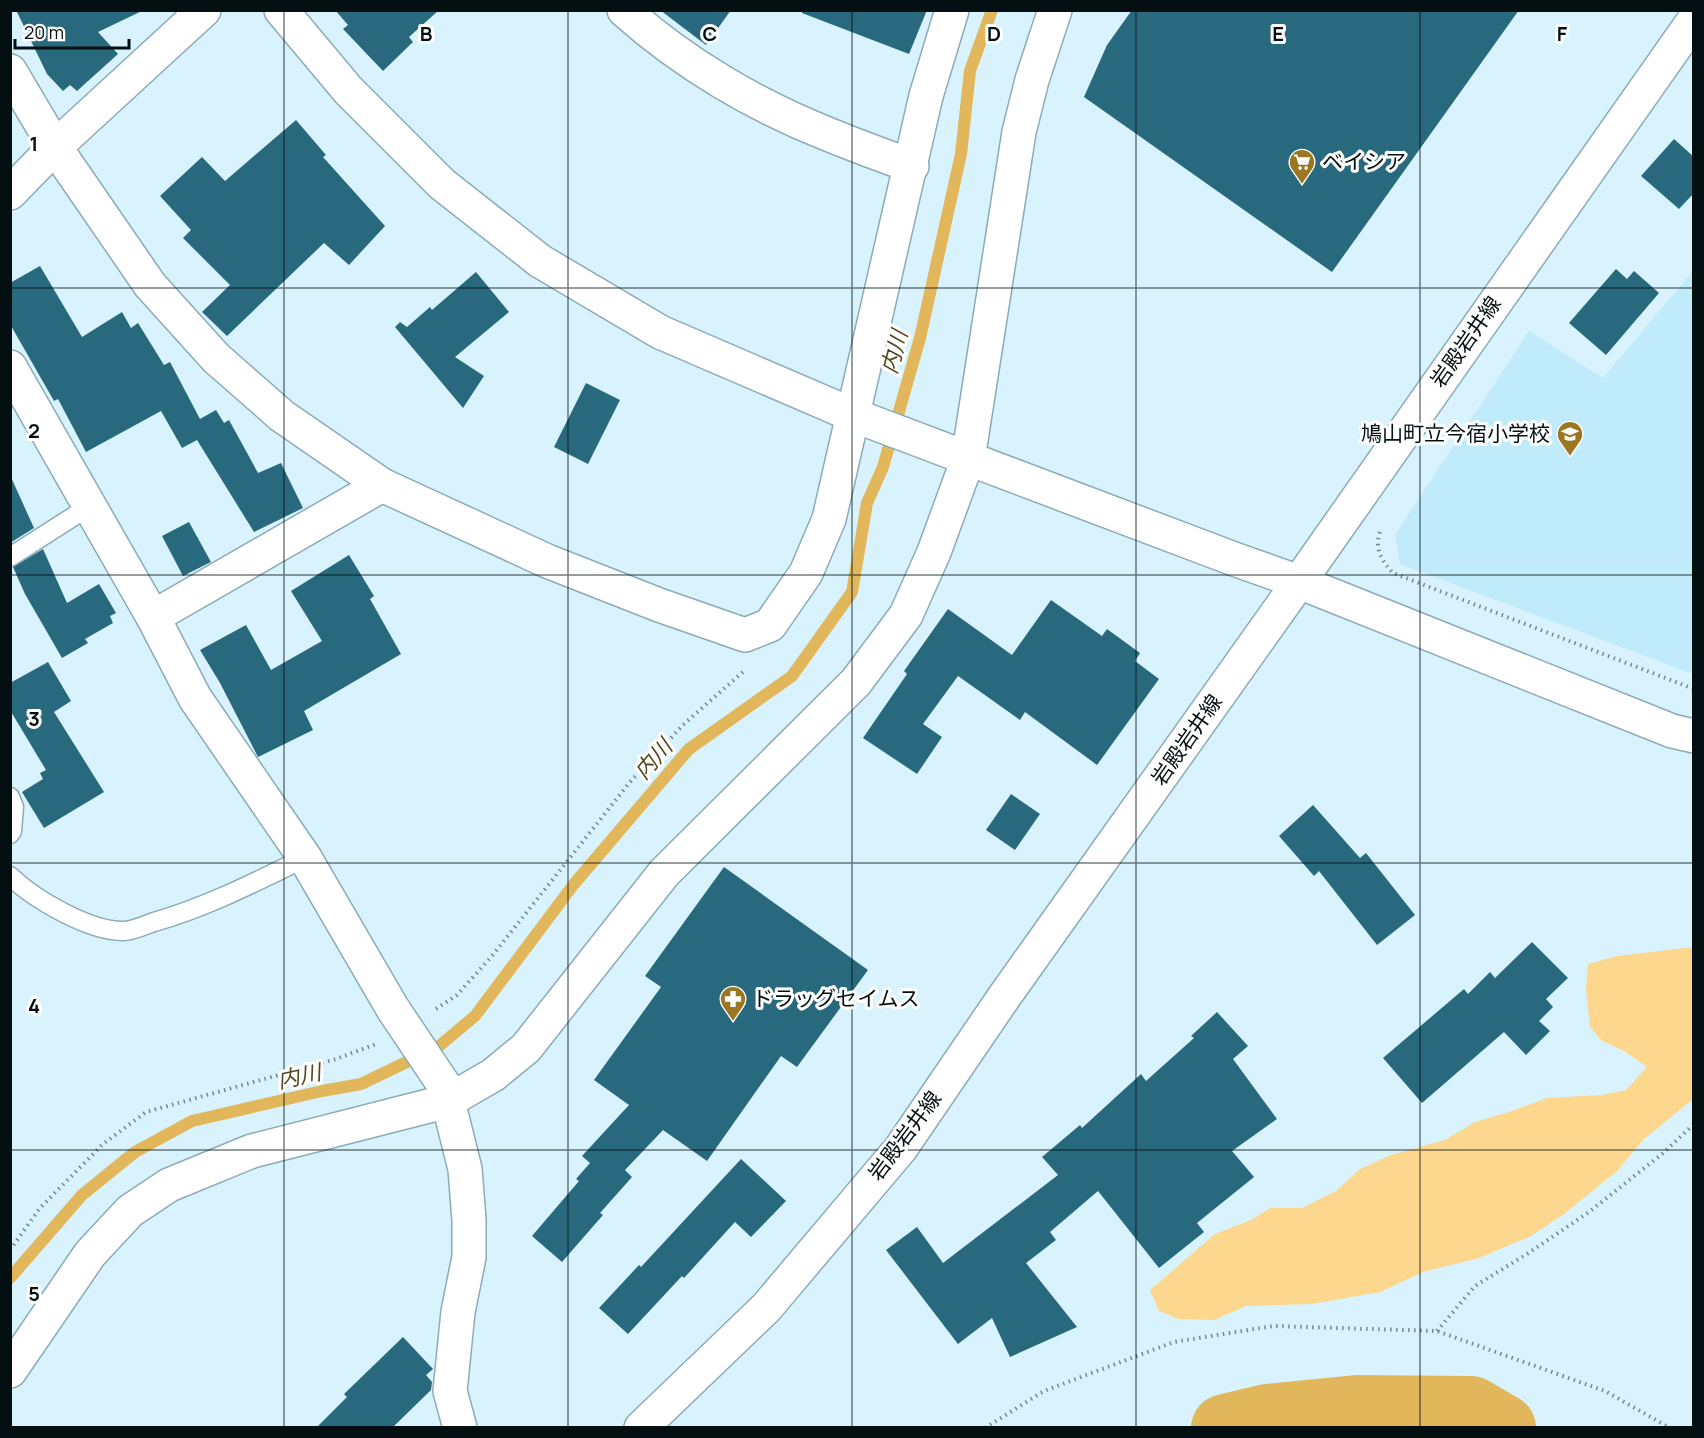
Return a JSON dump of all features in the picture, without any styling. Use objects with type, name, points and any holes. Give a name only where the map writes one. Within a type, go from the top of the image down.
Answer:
[{"type":"street","points":[[10,193],[55,147],[204,10]]},
{"type":"street","points":[[281,10],[348,90],[442,184],[540,261],[660,332],[853,415],[1299,582],[1672,731],[1694,736]]},
{"type":"street","points":[[624,10],[644,29],[705,71],[771,108],[829,135],[912,165]]},
{"type":"street","points":[[10,71],[55,147],[150,285],[216,358],[282,416],[382,485],[547,561],[659,605],[744,635],[770,625],[806,573],[829,519],[926,96],[952,10]]},
{"type":"street","points":[[10,1371],[90,1254],[130,1211],[169,1185],[252,1151],[446,1093],[493,1075],[526,1048],[663,873],[856,682],[906,615],[934,552],[968,459],[1019,132],[1032,80],[1055,10]]},
{"type":"street","name":"岩殿岩井線","points":[[641,1428],[766,1308],[901,1148],[1004,997],[1694,20]]},
{"type":"street","points":[[10,367],[153,617],[195,698],[305,858],[393,1009],[446,1093],[465,1169],[469,1220],[469,1257],[458,1312],[450,1391],[460,1428]]},
{"type":"street","points":[[153,617],[382,485]]},
{"type":"lane","points":[[10,557],[90,506]]},
{"type":"lane","points":[[10,797],[14,807],[10,834]]},
{"type":"lane","points":[[10,876],[18,884],[57,909],[85,924],[124,931],[186,913],[305,858]]},
{"type":"path","points":[[1381,530],[1378,537],[1380,559],[1393,573],[1694,689]]},
{"type":"path","points":[[1437,1331],[1475,1287],[1589,1212],[1662,1154],[1694,1124]]},
{"type":"path","points":[[985,1428],[1044,1390],[1174,1342],[1273,1326],[1437,1331],[1605,1391],[1670,1428]]},
{"type":"shaded area","name":"鳩山町立今宿小学校","points":[[1693,271],[1693,674],[1400,564],[1395,535],[1529,331],[1603,378]]},
{"type":"shaded area","points":[[1693,947],[1693,1099],[1643,1140],[1617,1171],[1564,1214],[1531,1236],[1479,1258],[1423,1272],[1380,1292],[1312,1304],[1246,1306],[1214,1320],[1178,1319],[1159,1311],[1150,1290],[1215,1234],[1253,1219],[1270,1208],[1302,1208],[1336,1191],[1360,1169],[1391,1155],[1445,1140],[1475,1122],[1547,1098],[1602,1095],[1626,1090],[1647,1067],[1624,1051],[1602,1041],[1590,1027],[1586,988],[1588,964],[1617,956]]},
{"type":"building","points":[[16,10],[144,10],[98,32],[118,54],[77,91],[70,85],[63,91],[47,74]]},
{"type":"building","points":[[335,10],[439,10],[409,37],[413,42],[383,71],[343,29],[348,25]]},
{"type":"building","points":[[660,10],[731,10],[706,45]]},
{"type":"building","points":[[802,10],[927,10],[909,54],[802,13]]},
{"type":"building","name":"ベイシア","points":[[1132,10],[1519,10],[1332,272],[1084,97],[1107,45]]},
{"type":"building","points":[[296,120],[326,155],[323,157],[385,226],[349,265],[324,243],[227,336],[202,312],[230,285],[183,238],[191,230],[160,196],[202,157],[225,181]]},
{"type":"building","points":[[1674,139],[1694,157],[1694,193],[1679,209],[1641,176]]},
{"type":"building","points":[[40,266],[82,337],[122,312],[131,328],[138,323],[164,365],[170,362],[200,419],[216,410],[224,423],[229,420],[258,473],[281,463],[303,508],[254,532],[197,440],[182,448],[161,411],[86,452],[58,399],[54,401],[10,324],[10,283]]},
{"type":"building","points":[[1616,269],[1627,279],[1634,271],[1659,293],[1606,355],[1569,323]]},
{"type":"building","points":[[476,272],[509,312],[455,357],[484,376],[463,408],[395,327],[400,322],[407,327],[430,307],[432,310]]},
{"type":"building","points":[[586,383],[620,400],[588,464],[554,447]]},
{"type":"building","points":[[10,475],[34,528],[10,543]]},
{"type":"building","points":[[189,522],[211,562],[183,576],[162,536]]},
{"type":"building","points":[[43,549],[67,603],[99,584],[116,613],[110,616],[113,623],[85,639],[88,643],[62,658],[25,594],[13,567]]},
{"type":"building","points":[[349,555],[374,596],[370,599],[401,654],[304,711],[313,730],[258,757],[220,683],[200,650],[246,625],[271,670],[322,641],[291,591]]},
{"type":"building","points":[[1051,600],[1102,636],[1107,629],[1140,653],[1135,661],[1159,679],[1097,765],[1025,712],[1020,720],[958,676],[923,724],[942,737],[917,774],[863,738],[907,674],[904,671],[948,609],[1012,655]]},
{"type":"building","points":[[48,662],[71,701],[54,712],[104,792],[44,828],[22,792],[43,779],[40,773],[46,770],[10,710],[10,683]]},
{"type":"building","points":[[1011,794],[1040,814],[1015,850],[986,830]]},
{"type":"building","points":[[1313,805],[1360,858],[1366,853],[1415,915],[1377,945],[1319,871],[1314,876],[1279,836]]},
{"type":"building","name":"ドラッグセイムス","points":[[724,867],[868,970],[797,1067],[781,1056],[707,1161],[663,1130],[625,1170],[632,1177],[600,1213],[603,1215],[562,1262],[532,1236],[579,1181],[576,1179],[590,1163],[582,1156],[629,1105],[594,1080],[661,987],[645,976]]},
{"type":"building","points":[[1532,942],[1568,978],[1546,999],[1553,1007],[1539,1021],[1550,1031],[1526,1055],[1504,1032],[1422,1103],[1383,1058],[1464,989],[1468,994],[1490,972],[1495,978]]},
{"type":"building","points":[[1217,1012],[1248,1046],[1233,1059],[1277,1119],[1232,1151],[1254,1177],[1197,1223],[1204,1232],[1159,1268],[1098,1191],[1050,1232],[1056,1240],[1026,1263],[1077,1327],[1010,1357],[992,1318],[958,1344],[886,1250],[917,1227],[943,1263],[1058,1175],[1042,1157],[1080,1125],[1082,1128],[1141,1074],[1146,1081],[1194,1038],[1191,1036]]},
{"type":"building","points":[[741,1159],[786,1201],[751,1237],[735,1222],[684,1278],[682,1276],[628,1334],[599,1308],[639,1265],[641,1267]]},
{"type":"building","points":[[403,1337],[433,1369],[426,1375],[432,1382],[431,1390],[392,1428],[316,1428],[347,1397],[344,1394]]},
{"type":"waterway","name":"内川","points":[[10,1278],[82,1195],[135,1152],[192,1121],[361,1084],[438,1047],[475,1016],[574,884],[689,749],[792,676],[852,592],[867,503],[883,467],[920,338],[961,154],[970,71],[992,10]]},
{"type":"waterway","points":[[1225,1428],[1267,1418],[1357,1409],[1471,1410],[1502,1428]]},
{"type":"place","name":"ベイシア","points":[[1302,185]]},
{"type":"place","name":"鳩山町立今宿小学校","points":[[1570,457]]},
{"type":"place","name":"ドラッグセイムス","points":[[733,1022]]}]
